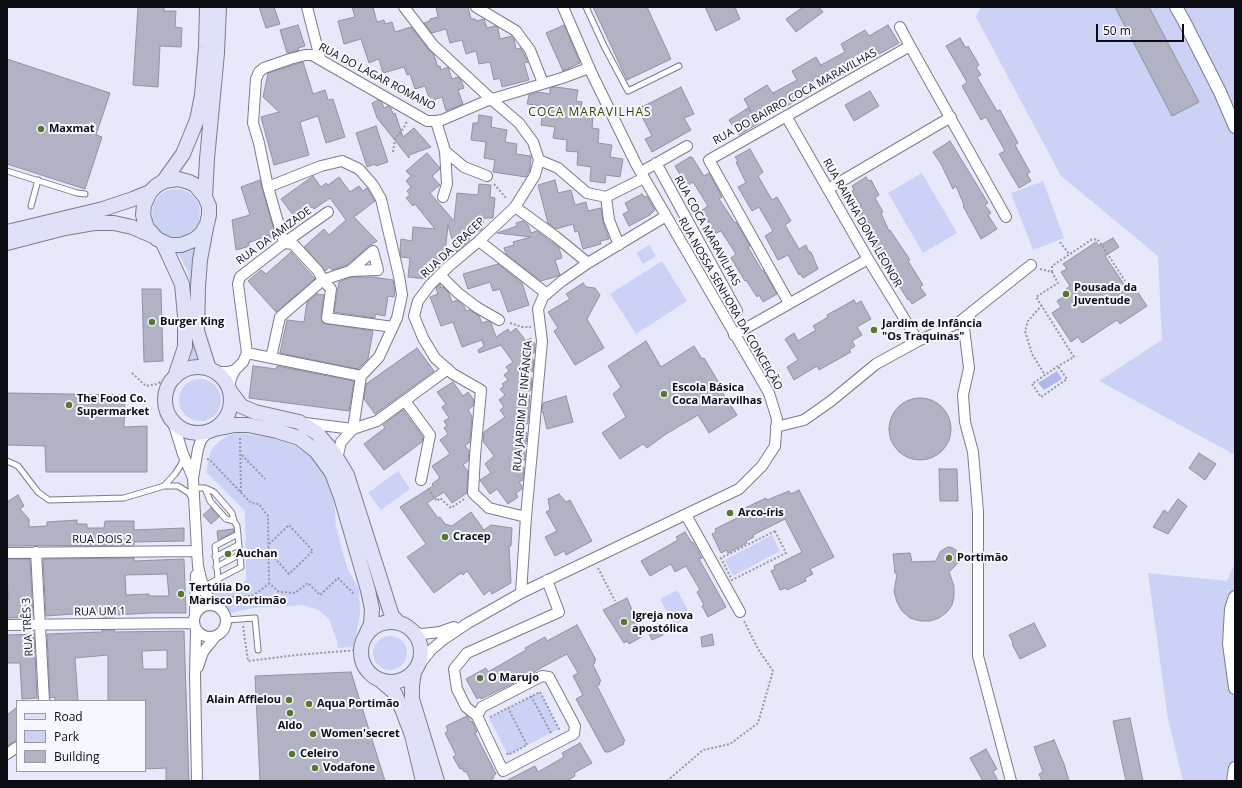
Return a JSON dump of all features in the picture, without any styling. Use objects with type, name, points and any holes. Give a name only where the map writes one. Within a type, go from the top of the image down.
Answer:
[{"type":"main road","points":[[163,182],[183,154],[197,120],[202,95],[206,46],[207,7]]},
{"type":"main road","points":[[212,370],[197,331],[199,274],[209,209],[206,197],[207,159],[217,53],[219,7]]},
{"type":"main road","points":[[206,197],[198,187],[189,182],[175,179],[163,182],[156,186],[150,192],[144,205],[143,215],[146,226],[158,239],[182,284],[185,316],[185,347],[171,376],[167,389],[165,398],[169,416],[180,428],[189,432],[198,433],[211,431],[235,424],[277,431],[298,438],[316,451],[332,473],[368,590],[372,610],[371,624],[363,644],[362,658],[365,667],[372,675],[394,692],[412,735],[423,781]]},
{"type":"main road","points":[[7,232],[104,208],[150,192]]},
{"type":"main road","points":[[7,243],[65,228],[94,223],[114,223],[178,245],[188,243],[200,235],[207,224]]},
{"type":"main road","points":[[171,376],[190,368],[200,367],[212,370],[222,378],[241,406],[255,412],[299,422],[316,433],[333,452],[347,475],[392,616],[399,623]]},
{"type":"main road","points":[[211,431],[223,422],[229,413],[231,402],[229,389]]},
{"type":"main road","points":[[363,644],[370,630],[379,624],[389,622],[406,625],[418,638],[421,648],[420,659],[412,685],[412,699],[437,781]]},
{"type":"main road","points":[[380,680],[389,682],[398,681],[407,678],[416,669]]},
{"type":"street","points":[[307,7],[320,58]]},
{"type":"street","points":[[476,7],[516,31],[530,50],[543,83]]},
{"type":"street","name":"RUA NOSSA SENHORA DA CONCEIÇÃO","points":[[468,623],[520,593],[739,489],[762,466],[775,446],[777,419],[769,393],[642,175],[589,68],[563,7]]},
{"type":"street","points":[[1176,7],[1220,92],[1235,127]]},
{"type":"street","points":[[409,9],[433,44],[491,100],[519,123],[533,142],[539,160],[558,168],[587,193],[606,197],[642,175],[656,163],[688,146]]},
{"type":"street","points":[[900,27],[1006,217]]},
{"type":"street","name":"RUA DO BAIRRO COCA MARAVILHAS","points":[[789,303],[709,160],[910,46]]},
{"type":"street","name":"RUA DO LAGAR ROMANO","points":[[284,242],[268,187],[259,143],[253,123],[256,78],[259,72],[264,68],[290,59],[305,55],[312,55],[320,58],[428,121],[436,121],[442,120],[486,101],[562,78],[589,68]]},
{"type":"street","name":"RUA RAINHA DONA LEONOR","points":[[786,116],[868,259],[918,341]]},
{"type":"street","points":[[828,189],[951,117]]},
{"type":"street","points":[[436,121],[445,151],[447,184],[443,197]]},
{"type":"street","points":[[445,151],[464,167],[487,176]]},
{"type":"street","name":"RUA DA CRACEP","points":[[473,493],[481,390],[453,374],[435,358],[423,338],[414,316],[418,301],[440,274],[480,242],[515,207],[535,176],[539,160]]},
{"type":"street","points":[[268,187],[321,166],[342,161],[359,168],[382,199],[391,235],[402,295],[397,318],[379,357],[361,376],[353,430]]},
{"type":"street","name":"RUA COCA MARAVILHAS","points":[[656,163],[737,311]]},
{"type":"street","points":[[606,197],[609,220],[619,245]]},
{"type":"street","points":[[515,207],[555,236],[588,263]]},
{"type":"street","name":"RUA DA AMIZADE","points":[[247,354],[238,284],[240,277],[284,242],[328,212]]},
{"type":"street","name":"RUA JARDIM DE INFÂNCIA","points":[[520,593],[542,341],[538,309],[543,297],[562,281],[588,263],[666,216]]},
{"type":"street","points":[[284,242],[293,244],[318,271],[323,280],[331,289],[328,318],[393,327]]},
{"type":"street","points":[[480,242],[547,294]]},
{"type":"street","points":[[734,334],[868,259]]},
{"type":"street","points":[[776,427],[804,420],[831,401],[876,364],[918,341],[963,320],[1030,266]]},
{"type":"street","points":[[271,358],[280,317],[323,280],[350,271]]},
{"type":"street","points":[[702,279],[715,271]]},
{"type":"street","points":[[440,274],[478,308],[499,320]]},
{"type":"street","points":[[963,320],[969,368],[963,395],[965,422],[973,452],[978,512],[978,656],[1011,781]]},
{"type":"street","points":[[229,389],[231,378],[235,370],[243,362],[247,354],[361,376]]},
{"type":"street","points":[[337,459],[340,442],[353,430],[377,421],[448,369]]},
{"type":"street","points":[[212,370],[228,372],[235,370]]},
{"type":"street","points":[[405,401],[430,434],[421,480]]},
{"type":"street","points":[[173,422],[194,483]]},
{"type":"street","points":[[299,422],[353,430]]},
{"type":"street","points":[[195,675],[204,652],[215,637],[223,631],[227,620],[220,608],[207,596],[203,587],[198,566],[194,483],[197,456],[201,440],[211,431]]},
{"type":"street","points":[[473,493],[489,508],[526,517]]},
{"type":"street","points":[[686,515],[740,612]]},
{"type":"street","points":[[197,551],[195,623],[197,781]]},
{"type":"street","name":"RUA DOIS 2","points":[[7,553],[197,551]]},
{"type":"street","name":"RUA TRÊS 3","points":[[36,552],[44,700]]},
{"type":"street","points":[[476,716],[482,707],[542,676],[549,677],[575,726],[574,734],[503,771],[476,716],[466,707],[457,689],[454,669],[467,652],[559,612],[547,580]]},
{"type":"street","points":[[1235,597],[1231,609],[1229,644],[1235,688]]},
{"type":"street","points":[[215,637],[208,638],[202,636],[195,623],[197,610],[206,605],[212,605],[220,608]]},
{"type":"street","name":"RUA UM 1","points":[[7,626],[195,623]]},
{"type":"street","points":[[414,632],[422,634],[440,632],[468,623]]},
{"type":"street","points":[[416,669],[431,650],[444,639],[468,623]]},
{"type":"street","points":[[7,754],[16,748]]},
{"type":"street","points":[[1233,781],[1235,768]]},
{"type":"lane","points":[[586,7],[604,46],[628,91],[679,66]]},
{"type":"lane","points":[[7,171],[77,193],[85,194]]},
{"type":"lane","points":[[31,206],[38,180]]},
{"type":"lane","points":[[164,486],[175,474],[182,463],[183,454]]},
{"type":"lane","points":[[7,462],[18,466],[38,492],[48,500],[124,498],[164,486],[178,486],[189,493],[195,505]]},
{"type":"lane","points":[[194,483],[214,492],[232,513],[234,521],[238,526],[238,544],[241,567],[203,587]]},
{"type":"lane","points":[[204,488],[210,501],[226,519],[234,521]]},
{"type":"lane","points":[[218,579],[215,546],[238,534]]},
{"type":"lane","points":[[215,557],[238,544]]},
{"type":"lane","points":[[216,567],[239,555]]},
{"type":"lane","points":[[227,620],[254,618],[258,650]]},
{"type":"path","points":[[393,152],[395,139],[405,126],[410,111]]},
{"type":"path","points":[[487,176],[515,207]]},
{"type":"path","points":[[1058,366],[1066,379],[1041,397],[1032,384],[1058,366],[1074,357],[1036,297],[1058,283],[1052,272],[1052,266],[1091,240],[1096,239],[1101,244],[1125,281]]},
{"type":"path","points":[[1060,242],[1069,254]]},
{"type":"path","points":[[1030,266],[1052,272]]},
{"type":"path","points":[[1042,305],[1028,321],[1025,331],[1032,354],[1045,375]]},
{"type":"path","points":[[499,320],[522,327],[540,328]]},
{"type":"path","points":[[132,373],[146,386],[157,384],[171,376]]},
{"type":"path","points":[[240,425],[241,493]]},
{"type":"path","points":[[241,455],[265,479]]},
{"type":"path","points":[[197,456],[210,460],[251,502],[259,504],[268,516],[269,583],[279,592],[296,593],[308,582],[320,595],[338,578],[353,593],[368,590]]},
{"type":"path","points":[[421,480],[437,501],[440,498],[451,508],[473,493]]},
{"type":"path","points":[[269,545],[289,525],[313,550],[289,574],[269,553]]},
{"type":"path","points":[[774,531],[786,553],[732,580],[720,558],[774,531]]},
{"type":"path","points":[[593,558],[616,601]]},
{"type":"path","points":[[211,600],[224,597],[252,596],[269,583]]},
{"type":"path","points":[[667,781],[703,750],[730,744],[758,723],[773,671],[758,649],[740,612]]},
{"type":"path","points":[[296,656],[363,644]]},
{"type":"path","points":[[489,718],[540,692],[559,729],[545,736]]},
{"type":"path","points":[[531,696],[551,733]]},
{"type":"path","points":[[508,708],[527,745]]},
{"type":"path","points":[[505,748],[508,755],[533,742]]},
{"type":"green space","points":[[981,7],[1235,7],[1235,455],[1099,381],[1162,340],[1158,256],[1061,176],[976,17]]},
{"type":"green space","points":[[922,173],[957,233],[923,253],[888,193]]},
{"type":"green space","points":[[1043,181],[1064,238],[1033,250],[1011,193]]},
{"type":"green space","points":[[171,189],[181,189],[193,196],[200,208],[200,218],[193,230],[181,237],[171,237],[163,233],[156,226],[152,218],[152,208],[156,200],[163,193]]},
{"type":"green space","points":[[199,241],[201,362],[190,364],[193,328],[191,289],[188,272],[177,253],[194,249]]},
{"type":"green space","points":[[649,245],[656,256],[643,264],[636,253]]},
{"type":"green space","points":[[662,261],[687,301],[636,334],[610,294]]},
{"type":"green space","points":[[196,379],[204,379],[215,385],[221,396],[221,404],[215,415],[204,421],[196,421],[185,415],[179,404],[179,396],[185,385]]},
{"type":"green space","points":[[237,433],[275,438],[295,446],[310,456],[326,476],[334,499],[336,527],[347,568],[359,589],[360,614],[354,647],[338,648],[329,619],[319,610],[303,605],[253,608],[231,613],[213,594],[214,588],[219,585],[233,589],[241,585],[246,579],[245,511],[206,472],[210,453],[215,445],[227,436]]},
{"type":"green space","points":[[398,471],[410,489],[381,510],[368,493]]},
{"type":"green space","points":[[772,535],[780,551],[733,576],[725,560]]},
{"type":"green space","points":[[1235,563],[1235,781],[1183,781],[1168,719],[1148,573],[1227,581]]},
{"type":"green space","points":[[677,590],[691,616],[674,625],[660,599]]},
{"type":"green space","points":[[387,636],[393,636],[397,637],[404,643],[407,653],[406,660],[400,667],[393,670],[387,670],[383,669],[376,663],[373,656],[373,650],[374,646],[380,639]]},
{"type":"green space","points":[[540,692],[559,729],[508,755],[489,718]]},
{"type":"shaded area","points":[[1057,371],[1062,379],[1044,390],[1038,383]]},
{"type":"building","points":[[138,7],[164,7],[164,11],[176,11],[175,27],[182,28],[181,47],[160,46],[158,87],[133,85]]},
{"type":"building","points":[[259,7],[274,7],[280,24],[266,28]]},
{"type":"building","points":[[352,7],[373,7],[377,22],[384,20],[385,24],[392,22],[395,32],[411,27],[434,55],[438,67],[440,66],[441,70],[448,67],[452,79],[458,77],[461,80],[464,88],[458,90],[463,104],[446,111],[442,97],[430,101],[425,86],[415,89],[410,74],[407,75],[404,67],[383,73],[379,59],[369,63],[361,39],[344,44],[338,21],[355,17]]},
{"type":"building","points":[[436,7],[468,7],[471,19],[475,19],[476,21],[484,19],[487,28],[495,26],[498,28],[500,39],[512,36],[516,49],[521,48],[528,62],[524,63],[529,80],[502,87],[500,78],[494,80],[490,62],[479,64],[476,51],[466,54],[462,40],[450,43],[446,29],[432,33],[424,23],[430,21],[430,19],[438,17]]},
{"type":"building","points":[[593,7],[647,7],[671,59],[627,80]]},
{"type":"building","points":[[705,7],[735,7],[740,19],[716,31]]},
{"type":"building","points":[[803,7],[819,7],[823,12],[796,32],[786,19]]},
{"type":"building","points":[[1115,7],[1149,7],[1199,102],[1172,116]]},
{"type":"building","points":[[298,25],[305,46],[298,48],[299,50],[287,53],[280,30]]},
{"type":"building","points":[[564,25],[580,63],[563,71],[546,33]]},
{"type":"building","points":[[888,25],[899,43],[879,54],[874,46],[850,60],[854,68],[831,82],[825,73],[802,87],[806,95],[782,109],[777,101],[753,115],[744,99],[767,85],[774,95],[773,93],[797,80],[792,71],[816,57],[822,67],[821,65],[845,52],[841,44],[865,30],[869,36]]},
{"type":"building","points":[[960,38],[966,48],[968,46],[979,65],[976,67],[981,75],[977,77],[997,111],[1000,110],[1018,143],[1015,145],[1030,172],[1027,174],[1031,181],[1019,188],[999,154],[1005,151],[986,117],[981,120],[962,86],[967,82],[946,46]]},
{"type":"building","points":[[7,59],[110,93],[96,135],[102,137],[85,189],[7,164]]},
{"type":"building","points":[[303,62],[313,94],[325,90],[328,100],[333,99],[345,137],[326,143],[318,116],[300,122],[309,155],[274,165],[261,117],[279,112],[263,97],[268,73]]},
{"type":"building","points":[[556,87],[578,90],[576,101],[582,102],[580,114],[593,116],[592,128],[599,129],[598,143],[612,145],[610,157],[623,159],[620,177],[606,175],[605,183],[590,181],[591,167],[577,165],[578,152],[566,151],[567,140],[553,138],[555,127],[541,125],[544,106],[527,104],[529,95],[538,92],[550,94],[550,88]]},
{"type":"building","points":[[681,87],[694,114],[684,118],[691,130],[652,152],[645,139],[652,136],[638,109]]},
{"type":"building","points":[[870,91],[879,106],[854,121],[845,105]]},
{"type":"building","points":[[378,100],[382,103],[384,108],[388,106],[391,108],[393,114],[395,113],[403,137],[414,128],[431,147],[409,155],[409,158],[377,118],[372,103]]},
{"type":"building","points":[[748,108],[759,123],[739,135],[729,120]]},
{"type":"building","points":[[479,115],[492,117],[491,127],[507,130],[505,142],[517,144],[516,154],[531,156],[530,169],[526,177],[493,172],[495,160],[484,158],[486,142],[471,140],[473,123],[478,123]]},
{"type":"building","points":[[376,126],[388,162],[367,167],[356,133]]},
{"type":"building","points":[[950,141],[988,203],[985,205],[991,213],[988,215],[997,229],[981,239],[963,206],[964,205],[956,186],[953,189],[941,164],[933,152]]},
{"type":"building","points":[[750,149],[763,172],[758,176],[772,200],[777,197],[791,221],[785,225],[799,249],[806,245],[809,252],[811,252],[818,269],[803,278],[800,273],[799,275],[788,255],[778,260],[765,236],[773,231],[759,207],[752,211],[738,187],[746,183],[736,162],[738,161],[735,157]]},
{"type":"building","points":[[427,153],[440,168],[432,176],[440,185],[430,193],[454,221],[457,193],[478,195],[479,184],[491,185],[490,197],[495,198],[493,218],[484,218],[482,229],[480,231],[471,230],[469,241],[456,252],[448,225],[444,262],[427,279],[408,277],[410,258],[401,257],[400,251],[401,239],[412,241],[413,227],[435,229],[415,204],[413,206],[406,198],[410,195],[407,191],[411,187],[406,181],[411,176],[406,171]]},
{"type":"building","points":[[692,157],[704,176],[709,173],[722,197],[719,199],[735,223],[736,222],[750,246],[748,247],[777,294],[763,302],[759,295],[757,297],[746,280],[745,281],[731,258],[736,254],[721,231],[716,233],[711,227],[702,210],[708,206],[693,182],[687,186],[675,166]]},
{"type":"building","points":[[313,176],[321,187],[326,183],[328,185],[339,177],[350,192],[359,186],[363,191],[367,188],[375,201],[354,217],[377,241],[347,265],[332,270],[330,267],[325,271],[304,247],[324,229],[329,235],[346,220],[330,198],[314,209],[312,207],[302,214],[299,211],[293,215],[281,199]]},
{"type":"building","points":[[866,177],[869,181],[871,180],[879,195],[875,198],[883,212],[881,213],[889,231],[890,230],[910,260],[908,261],[923,285],[920,287],[926,295],[912,304],[875,248],[858,213],[860,212],[857,208],[861,206],[852,191],[854,189],[852,186]]},
{"type":"building","points":[[260,180],[276,237],[271,239],[269,235],[248,243],[250,246],[236,250],[232,220],[250,215],[241,187]]},
{"type":"building","points":[[555,180],[558,193],[571,190],[575,205],[586,202],[588,211],[601,208],[603,222],[609,239],[600,241],[601,244],[583,249],[578,231],[575,232],[573,224],[556,229],[548,223],[538,185]]},
{"type":"building","points":[[642,194],[645,197],[647,196],[655,210],[650,215],[629,226],[623,214],[629,211],[625,203]]},
{"type":"building","points":[[523,221],[528,225],[531,233],[537,231],[559,248],[562,258],[555,260],[560,275],[541,281],[506,254],[504,248],[514,245],[513,242],[531,237],[497,233],[517,226],[516,223]]},
{"type":"building","points":[[1113,238],[1119,247],[1105,256],[1125,286],[1131,282],[1147,306],[1120,324],[1117,320],[1082,343],[1078,337],[1071,342],[1052,313],[1061,307],[1057,301],[1068,294],[1065,290],[1070,286],[1061,272],[1067,269],[1063,264],[1096,242],[1099,246]]},
{"type":"building","points":[[291,252],[315,279],[276,312],[248,281],[261,270],[266,274]]},
{"type":"building","points":[[498,264],[522,283],[529,305],[508,312],[500,289],[493,291],[490,282],[468,289],[463,274]]},
{"type":"building","points":[[351,277],[373,277],[393,280],[395,291],[394,297],[388,296],[385,316],[375,314],[375,318],[334,312],[339,282]]},
{"type":"building","points":[[583,283],[586,287],[595,288],[600,295],[587,319],[604,348],[575,365],[554,331],[558,328],[548,312],[570,299],[566,294]]},
{"type":"building","points":[[440,284],[441,288],[443,287],[449,293],[452,302],[457,300],[464,306],[466,311],[470,310],[479,316],[482,323],[488,321],[491,323],[496,337],[508,329],[510,333],[516,328],[526,341],[531,338],[535,344],[535,352],[530,355],[534,361],[533,371],[528,374],[532,379],[531,390],[527,392],[530,396],[528,423],[522,427],[527,433],[526,443],[521,446],[525,452],[525,460],[520,463],[524,468],[523,480],[519,482],[522,489],[516,493],[518,497],[508,504],[497,489],[490,494],[480,480],[491,473],[485,464],[494,456],[483,441],[484,432],[505,417],[500,410],[504,407],[499,400],[505,395],[500,389],[504,386],[502,384],[508,380],[504,375],[509,371],[506,367],[513,362],[501,345],[479,353],[478,350],[484,346],[482,340],[462,347],[453,322],[441,326],[430,297],[438,294],[436,288]]},
{"type":"building","points":[[142,289],[161,289],[163,361],[144,362]]},
{"type":"building","points":[[317,294],[324,295],[321,317],[323,323],[373,331],[368,359],[358,369],[280,353],[287,320],[304,322],[307,302]]},
{"type":"building","points":[[854,300],[856,304],[861,301],[871,319],[857,327],[862,335],[852,341],[855,346],[849,350],[851,352],[819,370],[817,366],[794,380],[787,367],[798,360],[785,339],[794,333],[798,341],[816,330],[813,326],[828,317],[827,315]]},
{"type":"building","points":[[646,341],[661,367],[694,346],[702,359],[704,358],[724,391],[722,392],[737,415],[709,433],[698,415],[666,434],[647,448],[643,444],[620,459],[602,433],[626,417],[613,394],[621,387],[608,366]]},
{"type":"building","points":[[417,348],[434,371],[375,414],[364,399],[366,384]]},
{"type":"building","points":[[253,366],[276,369],[277,366],[354,381],[349,411],[249,398]]},
{"type":"building","points":[[453,382],[463,396],[468,392],[474,400],[473,406],[468,410],[472,416],[470,442],[465,446],[469,451],[468,461],[463,465],[468,471],[467,493],[452,503],[444,492],[427,503],[438,518],[440,517],[445,524],[452,526],[471,512],[484,530],[491,525],[512,528],[511,546],[509,546],[511,583],[492,594],[490,590],[484,595],[467,571],[463,575],[461,573],[434,593],[407,557],[426,544],[400,507],[433,486],[432,484],[440,478],[432,466],[450,454],[440,440],[448,434],[444,428],[447,426],[444,421],[449,418],[442,407],[446,404],[437,392]]},
{"type":"building","points":[[7,393],[125,395],[124,427],[147,426],[147,472],[46,472],[45,446],[7,445]]},
{"type":"building","points":[[566,396],[573,422],[547,429],[543,412],[542,413],[543,403]]},
{"type":"building","points":[[920,398],[932,400],[942,407],[949,417],[951,429],[949,441],[942,451],[932,458],[920,460],[908,458],[898,451],[891,441],[889,429],[891,417],[898,407],[908,400]]},
{"type":"building","points":[[403,410],[423,437],[422,442],[384,470],[364,444],[385,428],[383,425]]},
{"type":"building","points":[[1199,453],[1216,464],[1205,480],[1189,468]]},
{"type":"building","points":[[939,469],[957,469],[958,501],[940,501]]},
{"type":"building","points":[[799,490],[834,557],[810,569],[813,574],[805,578],[806,581],[787,590],[786,588],[780,590],[771,571],[775,569],[774,566],[802,552],[785,519],[753,535],[754,537],[746,541],[747,543],[728,553],[727,550],[721,553],[712,534],[716,532],[715,529],[743,515],[742,513],[746,511],[745,508],[766,498],[767,500],[789,491],[791,494]]},
{"type":"building","points":[[559,494],[566,502],[570,500],[592,541],[566,555],[564,551],[555,556],[545,537],[557,531],[546,512],[550,510],[548,499]]},
{"type":"building","points":[[18,495],[24,506],[20,509],[29,519],[29,527],[47,526],[47,522],[77,520],[77,524],[87,524],[87,528],[104,528],[105,521],[134,521],[134,530],[184,528],[184,541],[134,542],[134,545],[7,546],[7,502]]},
{"type":"building","points":[[1178,499],[1187,506],[1168,534],[1153,527],[1164,510],[1168,513]]},
{"type":"building","points":[[211,508],[219,517],[211,524],[203,515]]},
{"type":"building","points":[[233,529],[234,532],[218,540],[217,531]]},
{"type":"building","points":[[685,532],[692,543],[693,542],[702,558],[699,559],[726,607],[708,617],[697,592],[700,590],[686,566],[675,572],[671,564],[650,576],[641,561],[678,540],[676,537]]},
{"type":"building","points":[[948,547],[957,551],[959,560],[949,572],[954,586],[952,605],[947,612],[939,618],[930,621],[920,621],[910,618],[902,611],[894,592],[897,574],[895,573],[893,554],[910,553],[912,562],[936,561],[940,552]]},
{"type":"building","points":[[134,558],[134,561],[184,559],[186,613],[150,613],[102,617],[101,612],[46,616],[43,559]],"holes":[[[167,574],[169,596],[149,596],[149,594],[126,595],[125,575]]]},
{"type":"building","points":[[7,559],[30,559],[33,617],[7,618]]},
{"type":"building","name":"Igreja nova apostólica","points":[[627,598],[643,636],[629,644],[627,641],[624,643],[603,610]]},
{"type":"building","points":[[1034,623],[1046,646],[1020,659],[1009,635]]},
{"type":"building","points":[[658,624],[663,635],[652,640],[647,629]]},
{"type":"building","points":[[577,625],[596,660],[594,661],[595,663],[593,665],[601,681],[597,686],[625,741],[623,742],[624,744],[609,752],[605,752],[576,699],[583,695],[573,676],[578,673],[567,654],[534,673],[481,699],[480,697],[477,699],[466,679],[486,668],[488,672],[545,637],[547,641]]},
{"type":"building","points":[[102,630],[114,630],[115,632],[184,631],[189,781],[166,781],[166,768],[146,769],[146,700],[108,700],[108,655],[75,658],[78,700],[55,700],[55,697],[50,698],[47,634],[102,632]],"holes":[[[167,650],[167,669],[143,669],[142,651]]]},
{"type":"building","points":[[34,634],[37,698],[22,699],[20,663],[7,663],[7,635]]},
{"type":"building","points":[[712,634],[714,645],[702,647],[701,637]]},
{"type":"building","name":"Aqua Portimão","points":[[351,672],[385,781],[260,781],[255,676]]},
{"type":"building","points":[[16,708],[16,741],[7,746],[7,715]]},
{"type":"building","points":[[467,716],[471,722],[472,721],[477,732],[475,733],[496,774],[493,776],[494,778],[489,781],[471,781],[466,771],[464,772],[462,768],[460,769],[453,757],[456,755],[445,733],[448,731],[446,726]]},
{"type":"building","points":[[1130,718],[1143,781],[1126,781],[1113,721]]},
{"type":"building","points":[[1054,740],[1069,781],[1042,781],[1039,774],[1043,772],[1034,747]]},
{"type":"building","points":[[580,743],[592,763],[574,773],[575,776],[567,781],[506,781],[535,766],[538,772],[564,757],[562,753]]},
{"type":"building","points":[[986,749],[997,769],[993,771],[998,781],[983,781],[970,758]]},
{"type":"place","name":"Maxmat","points":[[41,129]]},
{"type":"place","name":"Pousada da Juventude","points":[[1066,294]]},
{"type":"place","name":"Burger King","points":[[152,322]]},
{"type":"place","name":"Jardim de Infância \"Os Traquinas\"","points":[[874,330]]},
{"type":"place","name":"Escola Básica Coca Maravilhas","points":[[664,394]]},
{"type":"place","name":"The Food Co. Supermarket","points":[[69,405]]},
{"type":"place","name":"Arco-íris","points":[[730,513]]},
{"type":"place","name":"Cracep","points":[[445,537]]},
{"type":"place","name":"Auchan","points":[[228,554]]},
{"type":"place","name":"Portimão","points":[[949,558]]},
{"type":"place","name":"Tertúlia Do Marisco Portimão","points":[[181,594]]},
{"type":"place","name":"Igreja nova apostólica","points":[[624,622]]},
{"type":"place","name":"O Marujo","points":[[480,678]]},
{"type":"place","name":"Alain Afflelou","points":[[289,700]]},
{"type":"place","name":"Aqua Portimão","points":[[309,704]]},
{"type":"place","name":"Aldo","points":[[290,713]]},
{"type":"place","name":"Women'secret","points":[[313,734]]},
{"type":"place","name":"Celeiro","points":[[292,754]]},
{"type":"place","name":"Vodafone","points":[[315,768]]},
{"type":"district","name":"COCA MARAVILHAS","points":[[590,113]]}]
